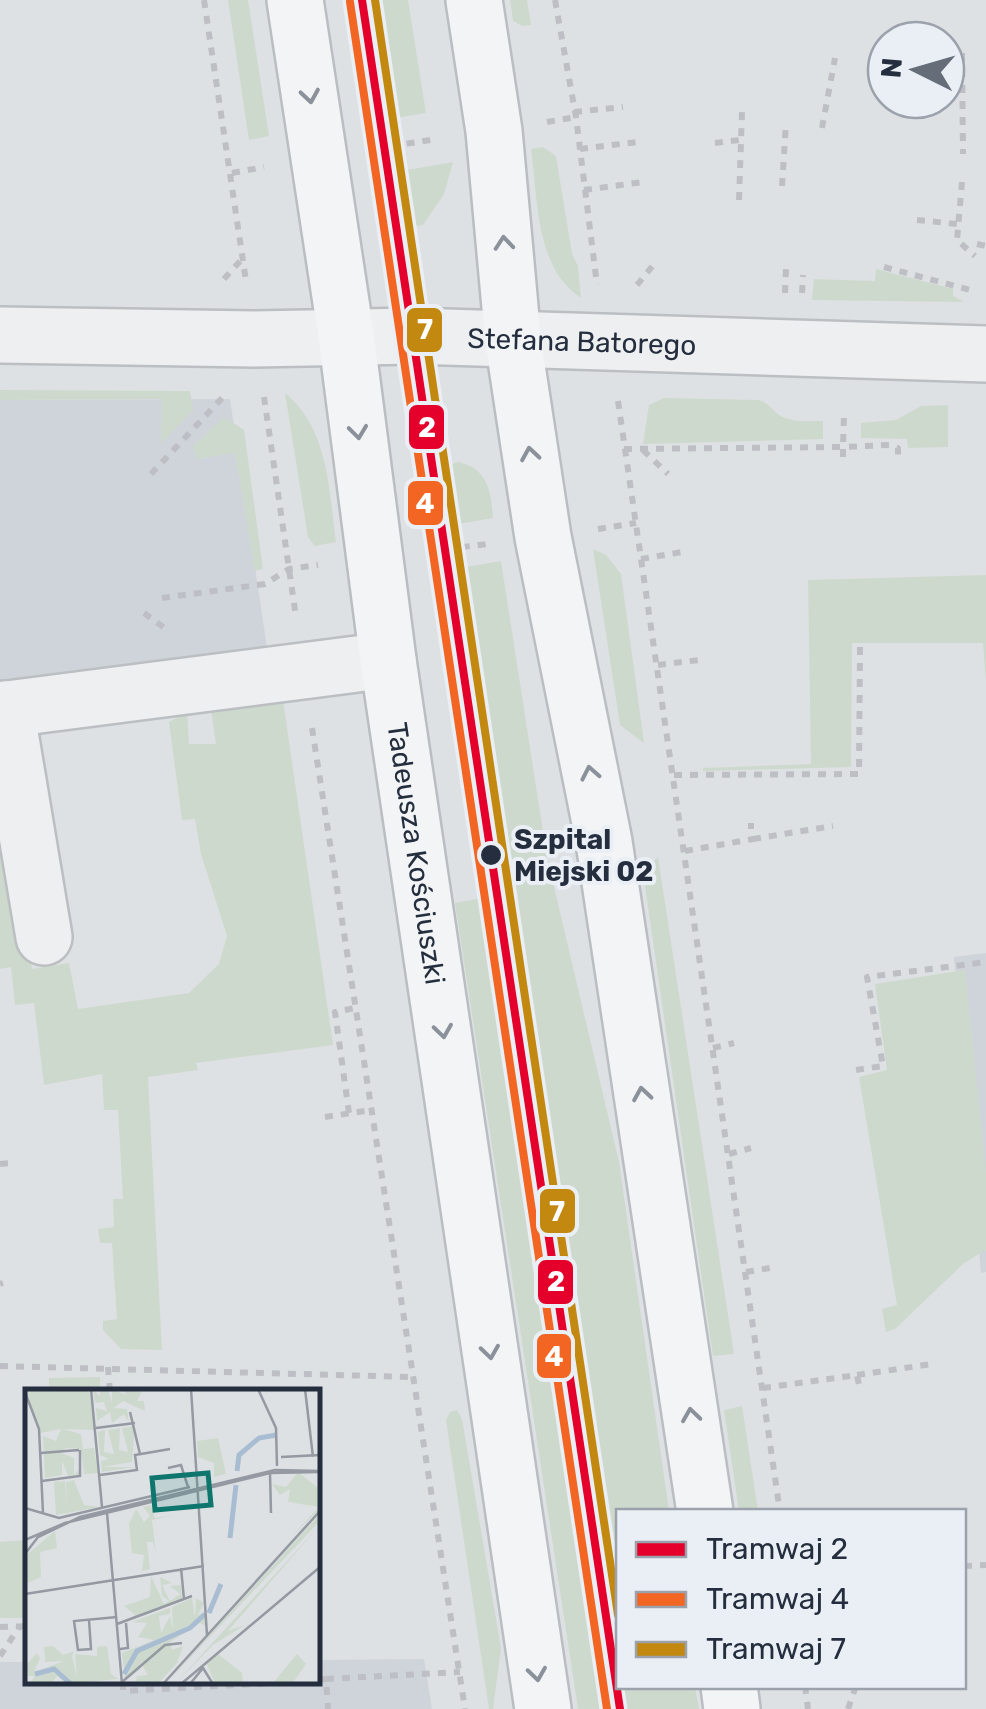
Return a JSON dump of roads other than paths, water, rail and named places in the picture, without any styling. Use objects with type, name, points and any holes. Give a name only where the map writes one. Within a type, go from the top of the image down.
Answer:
[{"type":"main road","name":"Tadeusza Kościuszki","points":[[296,0],[346,335],[388,660],[543,1709]]},
{"type":"main road","points":[[474,0],[494,130],[513,340],[543,537],[604,842],[705,1509]]},
{"type":"street","name":"Stefana Batorego","points":[[0,335],[609,340],[986,354]]},
{"type":"street","points":[[44,937],[3,710],[388,660]]},
{"type":"tram line","name":"2","points":[[362,0],[616,1683]]},
{"type":"tram line","name":"7","points":[[375,0],[616,1602]]},
{"type":"tram line","name":"4","points":[[350,2],[607,1709]]},
{"type":"tram line","name":"2","points":[[617,1689],[620,1709]]},
{"type":"place","name":"Szpital Miejski 02","points":[[491,855]]}]
